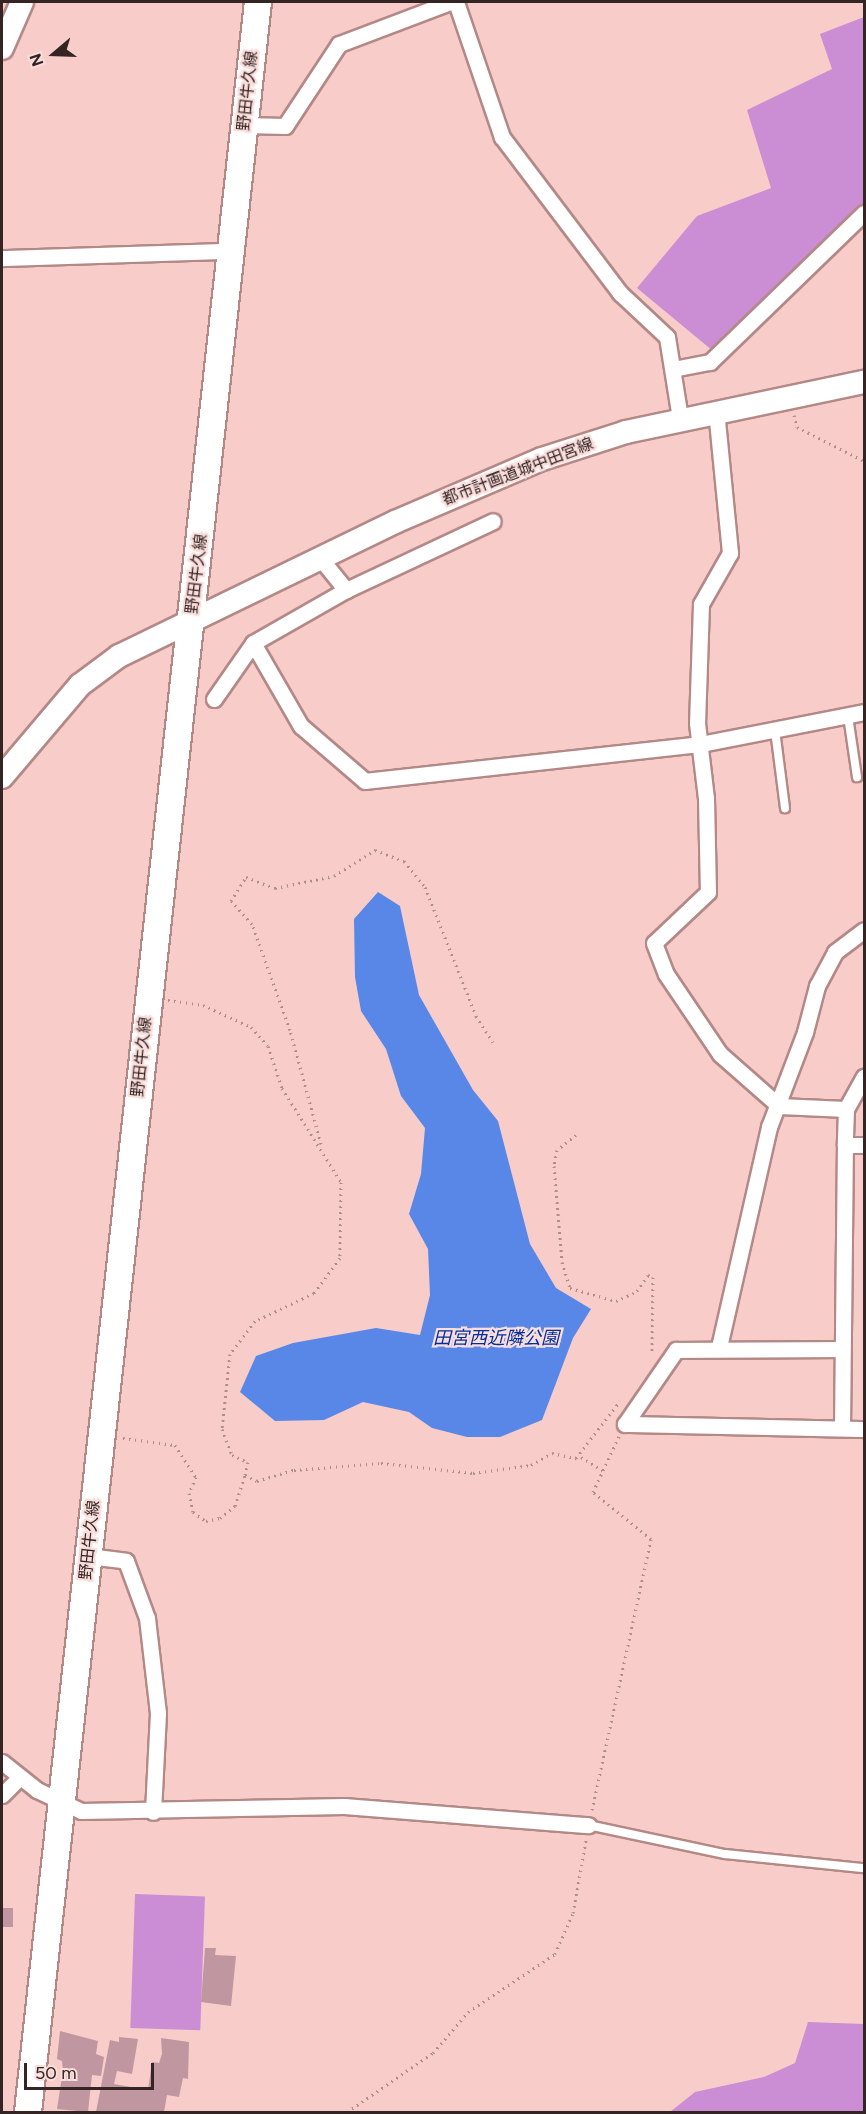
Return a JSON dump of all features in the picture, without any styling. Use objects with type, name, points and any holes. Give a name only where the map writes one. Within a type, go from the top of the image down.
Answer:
[{"type":"main road","name":"野田牛久線","points":[[28,2112],[88,1556],[108,1437],[149,998],[258,2]]},
{"type":"street","points":[[2,48],[22,2]]},
{"type":"street","points":[[245,124],[285,126],[339,44],[450,2]]},
{"type":"street","points":[[456,2],[502,137],[620,293],[667,337],[680,418]]},
{"type":"street","points":[[673,369],[710,362],[864,213]]},
{"type":"street","points":[[2,258],[230,251]]},
{"type":"street","name":"都市計画道城中田宮線","points":[[2,777],[88,679],[119,656],[321,559],[543,459],[680,418],[864,382]]},
{"type":"street","points":[[716,410],[730,553],[701,604],[697,723],[701,744],[708,892],[654,943],[666,974],[720,1054],[779,1106],[846,1109]]},
{"type":"street","points":[[213,699],[253,643],[346,590],[493,521]]},
{"type":"street","points":[[321,559],[346,590]]},
{"type":"street","points":[[253,643],[301,726],[365,781],[701,744],[864,712]]},
{"type":"street","points":[[719,1347],[769,1127],[779,1106],[817,986],[835,952],[864,930]]},
{"type":"street","points":[[842,1428],[840,1349],[846,1109],[864,1077]]},
{"type":"street","points":[[844,1145],[864,1145]]},
{"type":"street","points":[[625,1424],[676,1350],[719,1347],[840,1349]]},
{"type":"street","points":[[625,1424],[864,1429]]},
{"type":"street","points":[[88,1556],[126,1561],[147,1618],[158,1713],[153,1812]]},
{"type":"street","points":[[2,1762],[19,1778],[60,1804],[81,1811],[153,1812],[344,1806],[588,1825]]},
{"type":"street","points":[[2,1795],[19,1778]]},
{"type":"lane","points":[[848,716],[857,777]]},
{"type":"lane","points":[[775,730],[784,808]]},
{"type":"lane","points":[[588,1825],[725,1854],[864,1868]]},
{"type":"path","points":[[790,396],[797,427],[864,461]]},
{"type":"path","points":[[322,1147],[290,1030],[252,924],[231,901],[246,877],[275,888],[334,876],[375,850],[404,861],[425,887],[476,1016],[493,1042]]},
{"type":"path","points":[[108,1437],[175,1445],[196,1477],[189,1493],[193,1512],[206,1521],[220,1518],[235,1506],[248,1462],[232,1455],[222,1429],[230,1354],[255,1320],[314,1293],[340,1258],[341,1182],[322,1147],[282,1088],[268,1046],[251,1027],[203,1005],[149,998]]},
{"type":"path","points":[[576,1135],[557,1150],[554,1166],[562,1262],[570,1288],[616,1301],[637,1291],[648,1275],[653,1277],[652,1359]]},
{"type":"path","points":[[581,1456],[626,1392]]},
{"type":"path","points":[[347,2112],[434,2053],[468,2012],[555,1954],[573,1913],[588,1825],[651,1539],[593,1492],[625,1424]]},
{"type":"path","points":[[245,1475],[257,1481],[294,1470],[381,1463],[472,1473],[531,1465],[552,1453],[581,1456],[603,1471]]},
{"type":"shaded area","points":[[864,17],[864,211],[713,351],[637,288],[697,216],[771,188],[747,110],[832,69],[820,34]]},
{"type":"shaded area","points":[[135,1894],[205,1896],[200,2030],[130,2028]]},
{"type":"shaded area","points":[[808,2022],[864,2024],[864,2112],[670,2112],[695,2092],[764,2077],[795,2063]]},
{"type":"water","name":"田宮西近隣公園","points":[[378,892],[400,906],[419,995],[473,1090],[498,1121],[530,1244],[556,1288],[591,1309],[573,1338],[542,1420],[500,1437],[467,1437],[432,1428],[409,1412],[363,1402],[324,1420],[275,1421],[240,1392],[256,1356],[293,1343],[376,1328],[420,1335],[430,1295],[428,1249],[409,1214],[421,1174],[425,1128],[401,1096],[386,1049],[361,1011],[355,977],[354,919]]},
{"type":"building","points":[[2,1908],[13,1908],[13,1927],[2,1927]]},
{"type":"building","points":[[205,1948],[216,1948],[215,1955],[236,1956],[231,2006],[201,2002]]},
{"type":"building","points":[[60,2031],[98,2041],[96,2054],[104,2057],[101,2076],[92,2075],[88,2112],[57,2109],[63,2070],[62,2061],[57,2059]]},
{"type":"building","points":[[119,2037],[138,2039],[132,2074],[117,2071],[114,2084],[148,2090],[152,2062],[159,2063],[162,2054],[161,2038],[189,2042],[188,2079],[183,2078],[179,2097],[167,2095],[164,2112],[96,2112],[110,2040],[119,2042]]}]
